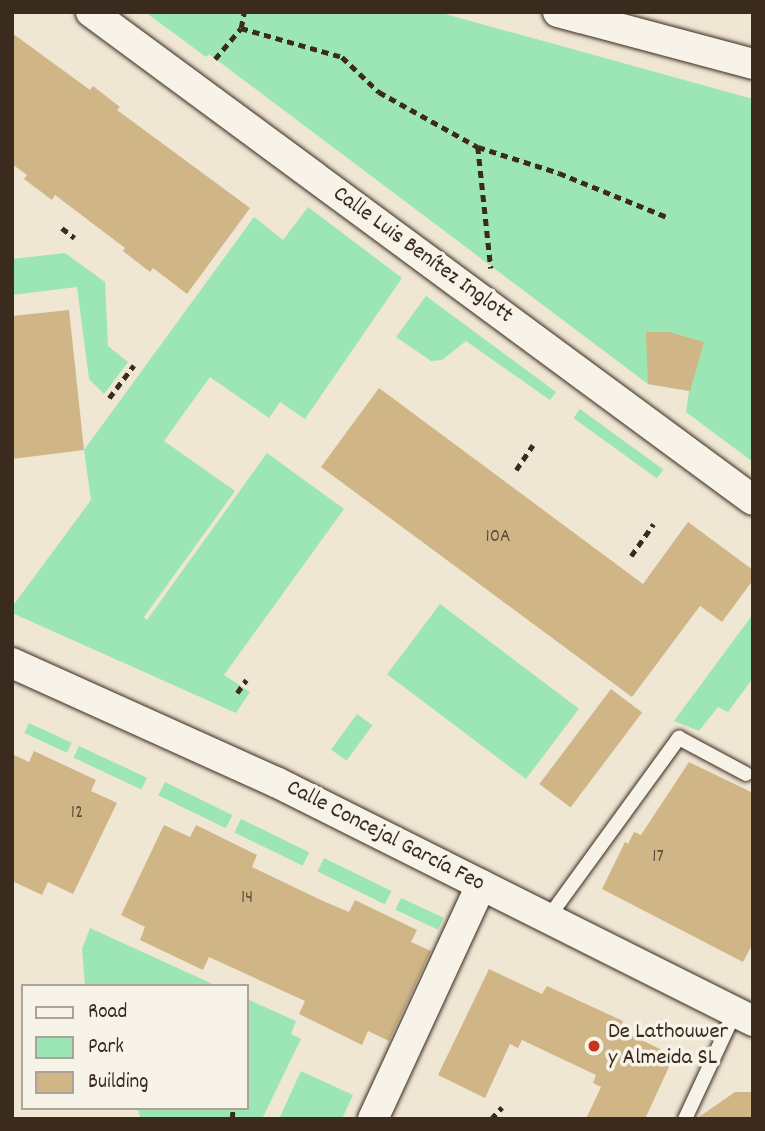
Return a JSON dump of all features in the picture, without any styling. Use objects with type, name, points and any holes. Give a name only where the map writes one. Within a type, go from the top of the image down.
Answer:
[{"type":"street","name":"Calle Luis Benítez Inglott","points":[[91,12],[753,500]]},
{"type":"street","points":[[558,12],[623,20],[753,64]]},
{"type":"street","name":"Calle Concejal García Feo","points":[[12,663],[276,782],[744,1017]]},
{"type":"street","points":[[373,1119],[481,885]]},
{"type":"lane","points":[[548,919],[679,738],[746,774]]},
{"type":"lane","points":[[685,1119],[744,1017]]},
{"type":"path","points":[[215,59],[241,28],[244,12]]},
{"type":"path","points":[[241,28],[342,57],[379,92],[478,148],[559,173],[667,216]]},
{"type":"path","points":[[478,148],[491,268]]},
{"type":"path","points":[[62,228],[75,238]]},
{"type":"path","points":[[109,398],[134,365]]},
{"type":"path","points":[[516,470],[533,446]]},
{"type":"path","points":[[631,556],[653,524]]},
{"type":"path","points":[[237,693],[246,680]]},
{"type":"path","points":[[491,1119],[502,1107]]},
{"type":"green space","points":[[145,12],[438,12],[753,99],[753,462],[686,412],[689,391],[648,384],[209,54],[206,57]]},
{"type":"green space","points":[[308,207],[402,278],[305,419],[280,402],[269,418],[210,377],[164,441],[235,491],[144,617],[147,620],[267,453],[344,509],[224,675],[250,692],[236,713],[12,613],[12,607],[91,500],[84,450],[254,217],[283,240]]},
{"type":"green space","points":[[65,253],[105,282],[108,346],[128,362],[104,394],[89,379],[77,287],[12,295],[12,259]]},
{"type":"green space","points":[[426,296],[556,392],[550,400],[466,341],[442,360],[431,361],[396,337]]},
{"type":"green space","points":[[580,409],[663,470],[657,478],[574,418]]},
{"type":"green space","points":[[440,604],[579,709],[526,779],[387,674]]},
{"type":"green space","points":[[753,614],[753,678],[728,712],[718,707],[699,731],[674,721]]},
{"type":"green space","points":[[357,714],[372,725],[347,761],[331,750]]},
{"type":"green space","points":[[29,723],[72,743],[67,753],[24,733]]},
{"type":"green space","points":[[79,746],[147,778],[141,789],[74,758]]},
{"type":"green space","points":[[165,782],[232,815],[226,828],[158,795]]},
{"type":"green space","points":[[241,819],[309,852],[303,866],[234,832]]},
{"type":"green space","points":[[324,858],[391,891],[385,904],[317,871]]},
{"type":"green space","points":[[401,898],[444,918],[438,930],[396,910]]},
{"type":"green space","points":[[90,928],[213,984],[85,984],[82,949]]},
{"type":"green space","points":[[248,999],[296,1021],[291,1034],[301,1039],[262,1119],[141,1119],[138,1110],[248,1110]]},
{"type":"green space","points":[[301,1071],[353,1095],[342,1119],[279,1119]]},
{"type":"building","points":[[12,33],[90,90],[93,86],[120,107],[117,110],[250,208],[187,294],[153,268],[150,272],[123,251],[125,248],[55,195],[52,200],[24,179],[27,175],[12,164]]},
{"type":"building","points":[[69,310],[84,450],[12,459],[12,316]]},
{"type":"building","points":[[646,332],[669,332],[704,342],[690,391],[648,384]]},
{"type":"building","points":[[379,388],[643,584],[688,522],[753,570],[753,580],[722,622],[700,606],[632,697],[321,467]]},
{"type":"building","points":[[611,689],[642,712],[571,808],[539,784]]},
{"type":"building","points":[[34,751],[96,780],[91,791],[117,803],[73,894],[48,882],[42,895],[12,881],[12,754],[29,762]]},
{"type":"building","points":[[689,762],[753,793],[753,943],[743,962],[602,889],[625,842],[628,844],[634,832],[641,835]]},
{"type":"building","points":[[164,825],[190,837],[196,825],[257,855],[252,867],[323,901],[349,912],[355,900],[417,930],[411,942],[431,951],[389,1041],[368,1031],[362,1045],[299,1014],[305,1001],[209,957],[203,970],[140,940],[145,927],[121,915]]},
{"type":"building","name":"De Lathouwer y Almeida SL","points":[[489,969],[542,994],[547,986],[623,1021],[619,1029],[674,1056],[645,1119],[586,1119],[601,1087],[593,1083],[596,1075],[522,1040],[518,1048],[510,1044],[485,1098],[438,1075]]},
{"type":"building","points":[[735,1092],[753,1092],[753,1119],[696,1119]]},
{"type":"place","name":"De Lathouwer y Almeida SL","points":[[594,1046]]}]
